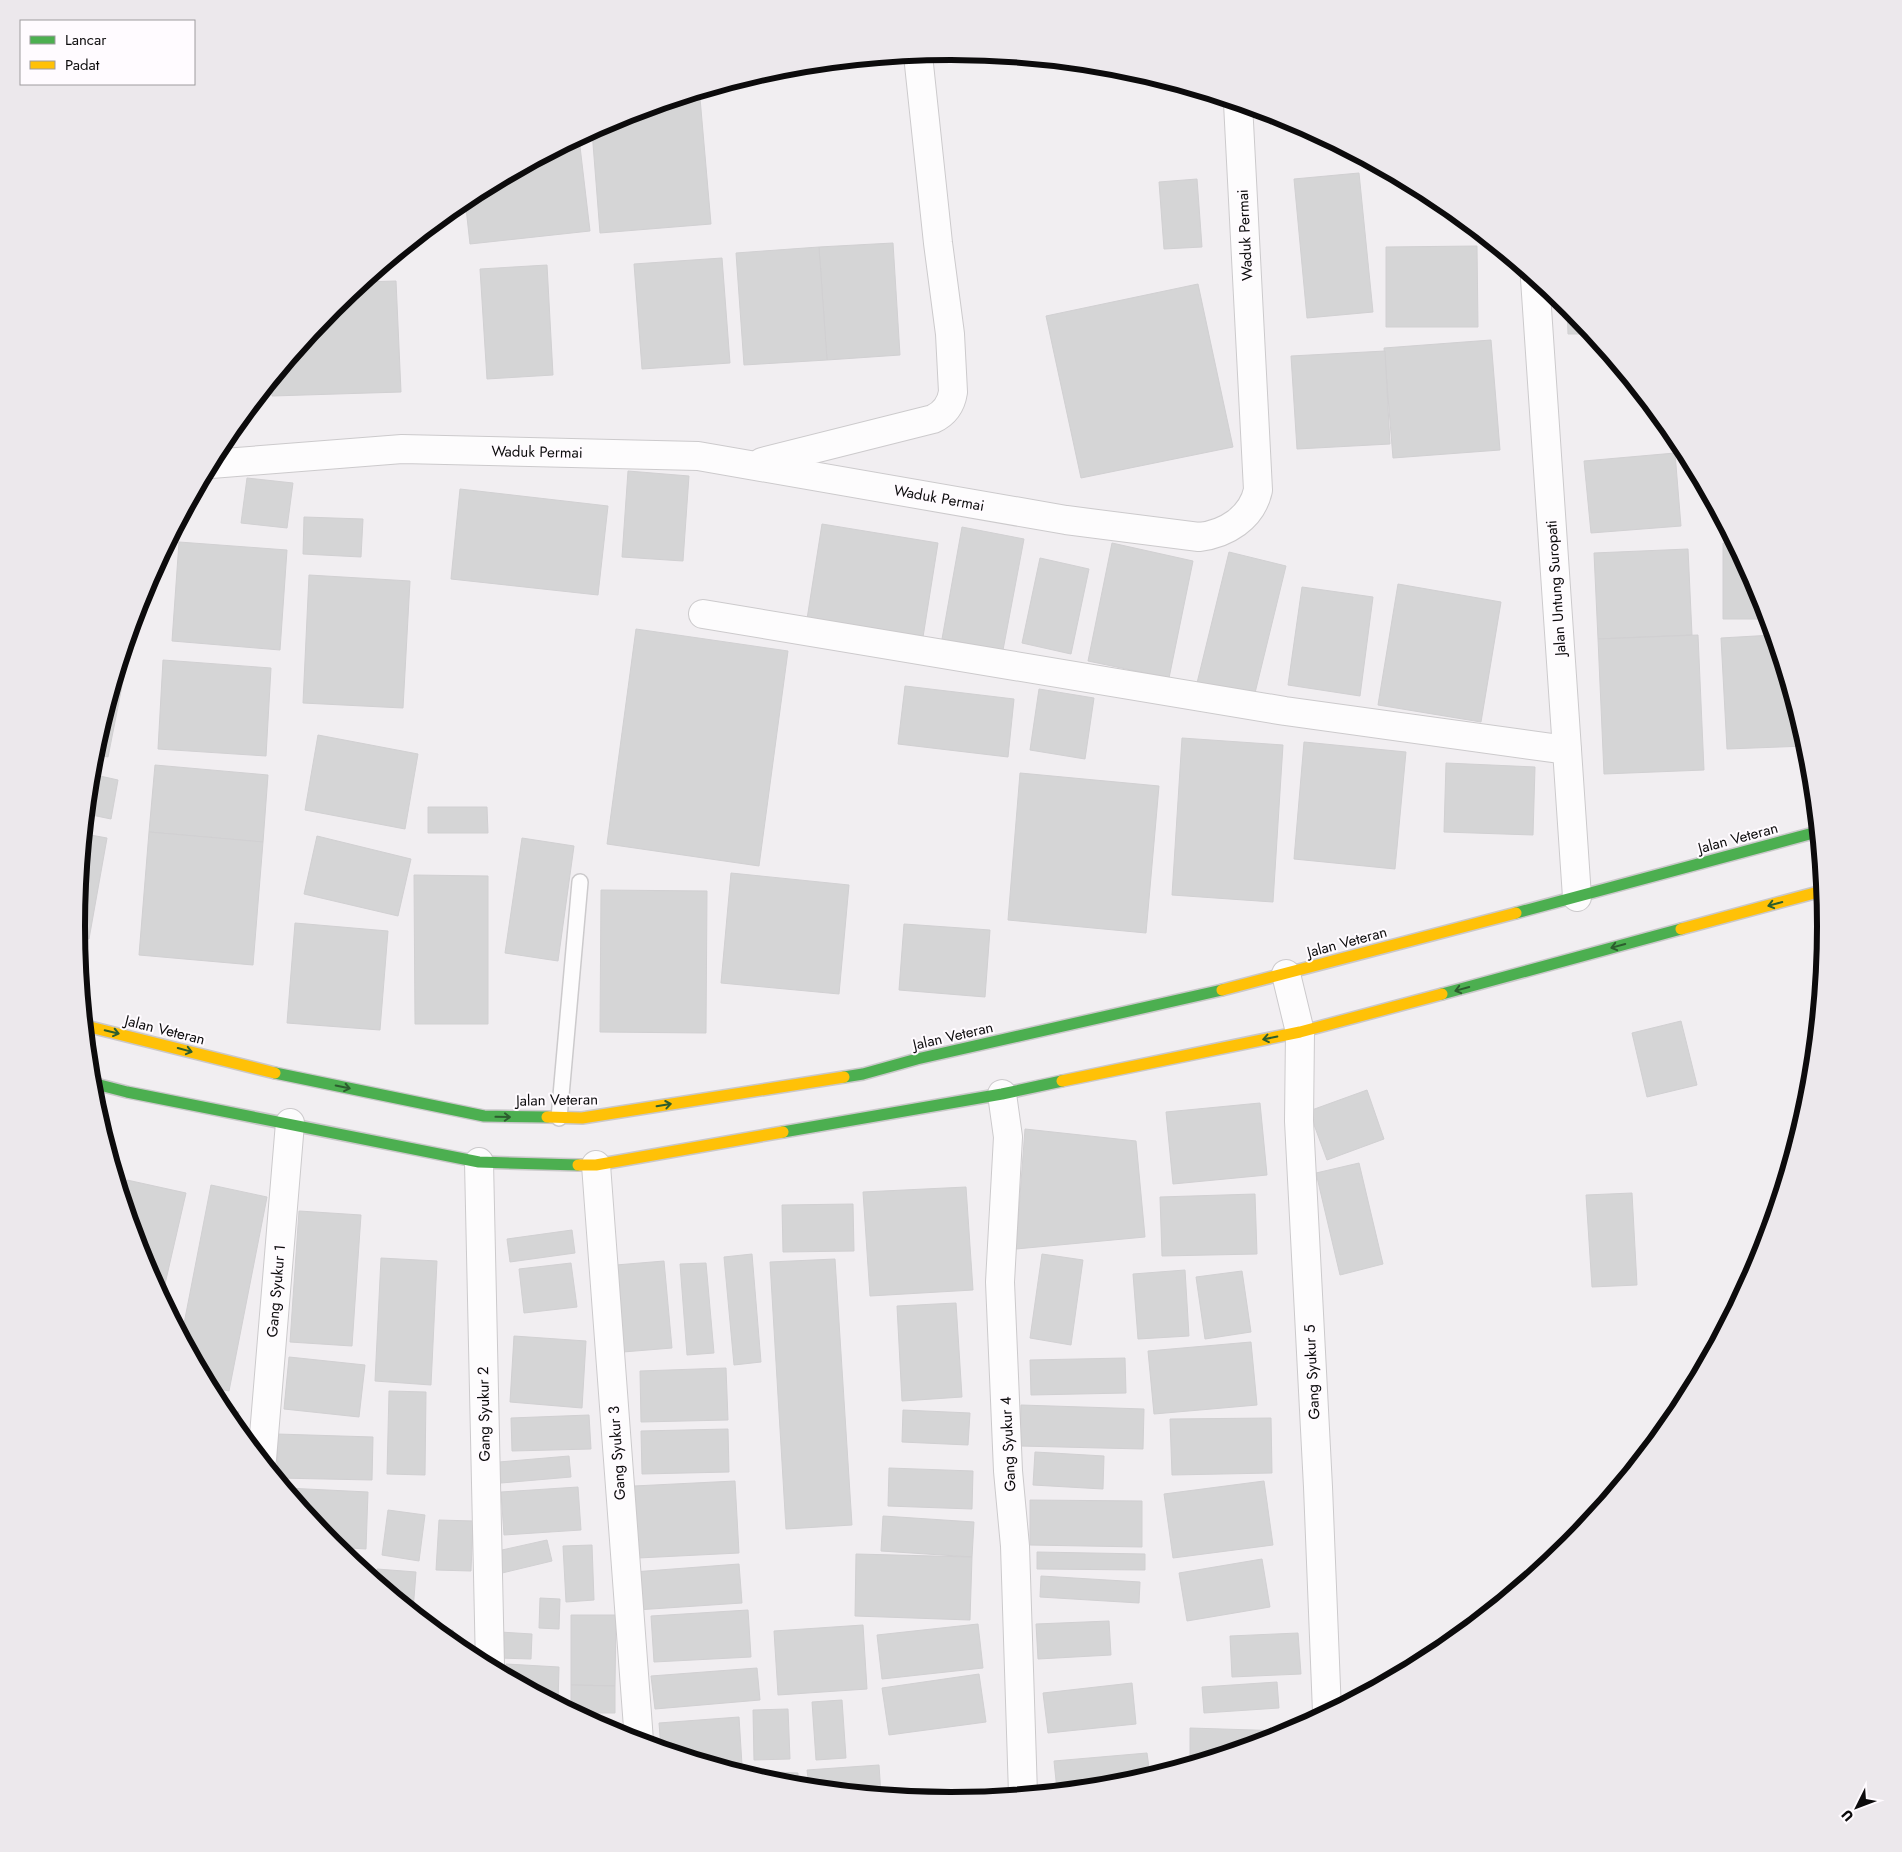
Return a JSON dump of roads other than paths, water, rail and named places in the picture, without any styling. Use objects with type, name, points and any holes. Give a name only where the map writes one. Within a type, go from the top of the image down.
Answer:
[{"type":"highway","name":"Jalan Veteran","points":[[91,1027],[270,1072],[484,1116],[582,1118],[863,1074],[917,1059],[1250,984],[1812,833]]},
{"type":"highway","points":[[100,1085],[479,1162],[596,1165],[1002,1094],[1300,1032],[1816,893]]},
{"type":"street","points":[[750,465],[932,420],[939,416],[952,400],[950,334],[938,243],[919,61]]},
{"type":"street","name":"Waduk Permai","points":[[220,463],[402,449],[698,456],[1094,524],[1199,537],[1214,535],[1233,526],[1252,508],[1258,490],[1238,110]]},
{"type":"street","name":"Jalan Untung Suropati","points":[[1535,287],[1577,897]]},
{"type":"street","points":[[703,614],[1285,711],[1567,750]]},
{"type":"street","name":"Gang Syukur 5","points":[[1286,974],[1300,1032],[1299,1122],[1318,1487],[1327,1706]]},
{"type":"street","name":"Gang Syukur 4","points":[[1002,1094],[1008,1138],[1000,1282],[1008,1471],[1015,1546],[1023,1789]]},
{"type":"street","name":"Gang Syukur 1","points":[[263,1451],[290,1123]]},
{"type":"street","name":"Gang Syukur 2","points":[[479,1162],[490,1658]]},
{"type":"street","name":"Gang Syukur 3","points":[[596,1165],[638,1733]]},
{"type":"lane","points":[[559,1118],[580,882]]}]
